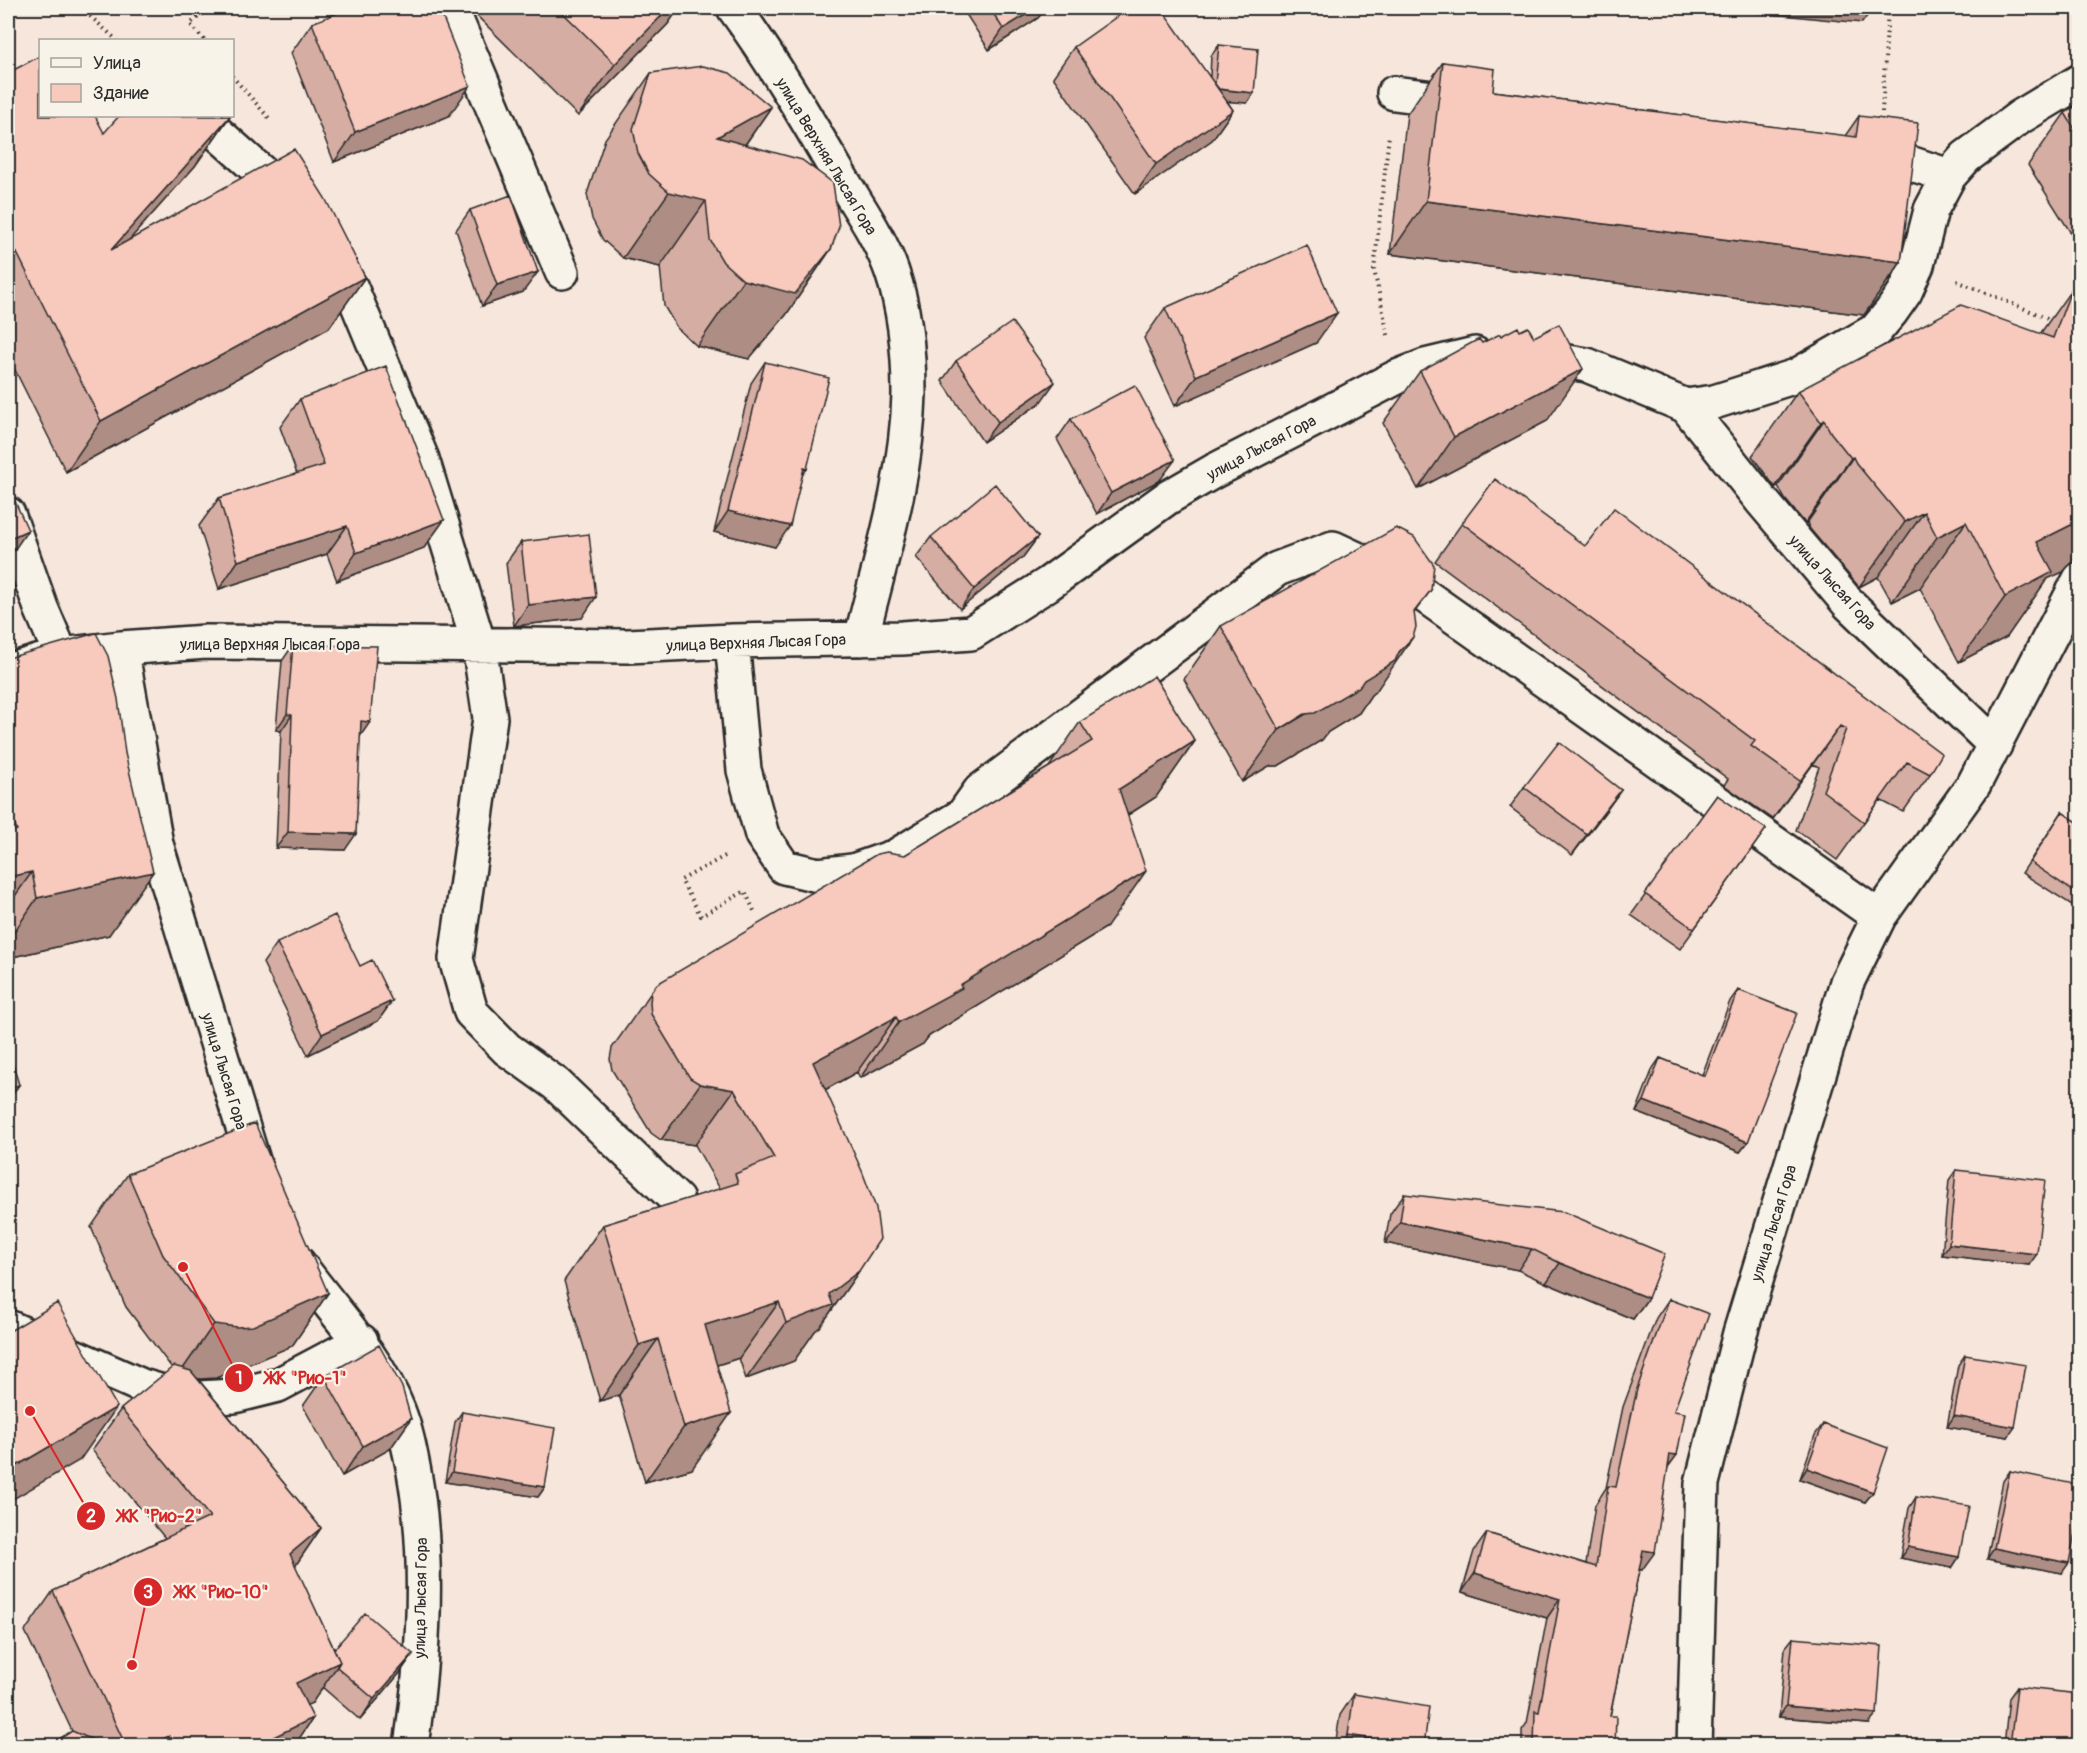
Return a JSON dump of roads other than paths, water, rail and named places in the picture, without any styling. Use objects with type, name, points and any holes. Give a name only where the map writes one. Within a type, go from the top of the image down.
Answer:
[{"type":"street","points":[[451,8],[562,272]]},
{"type":"street","name":"улица Верхняя Лысая Гора","points":[[8,671],[61,655],[206,642],[628,646],[732,641],[861,639],[903,457],[909,394],[907,348],[901,308],[892,273],[875,235],[782,78],[734,8]]},
{"type":"street","points":[[1686,406],[1714,402],[1796,376],[1876,330],[1905,292],[1917,265],[1931,210],[1949,176],[1966,157],[2020,117],[2079,81]]},
{"type":"street","points":[[1394,93],[1489,105]]},
{"type":"street","points":[[199,117],[261,172],[311,226],[351,288],[422,459],[479,645],[490,718],[456,959],[471,1012],[507,1049],[556,1084],[677,1200]]},
{"type":"street","points":[[1844,149],[1879,153],[1949,176]]},
{"type":"street","name":"улица Лысая Гора","points":[[861,639],[971,633],[1048,584],[1167,498],[1214,471],[1397,377],[1425,366],[1474,354],[1504,354],[1587,365],[1686,406],[1761,500],[1849,604],[1995,745]]},
{"type":"street","points":[[8,514],[40,608],[61,655]]},
{"type":"street","points":[[732,641],[744,770],[762,835],[784,867],[818,875],[853,872],[896,856],[963,815],[980,790],[1277,569],[1333,548],[1404,581],[1879,917]]},
{"type":"street","name":"улица Лысая Гора","points":[[1694,1746],[1702,1483],[1740,1332],[1847,982],[1879,917],[1974,784],[2079,579]]},
{"type":"street","name":"улица Лысая Гора","points":[[121,648],[156,844],[266,1202]]},
{"type":"street","name":"улица Лысая Гора","points":[[284,1241],[313,1283],[361,1341],[398,1410],[408,1443],[418,1498],[424,1556],[418,1695],[411,1746]]},
{"type":"street","points":[[8,1327],[142,1386],[170,1394],[200,1398],[234,1396],[278,1385],[361,1341]]},
{"type":"place","name":"ЖК \"Рио-1\"","points":[[183,1267]]},
{"type":"place","name":"ЖК \"Рио-2\"","points":[[30,1411]]},
{"type":"place","name":"ЖК \"Рио-10\"","points":[[132,1665]]}]
